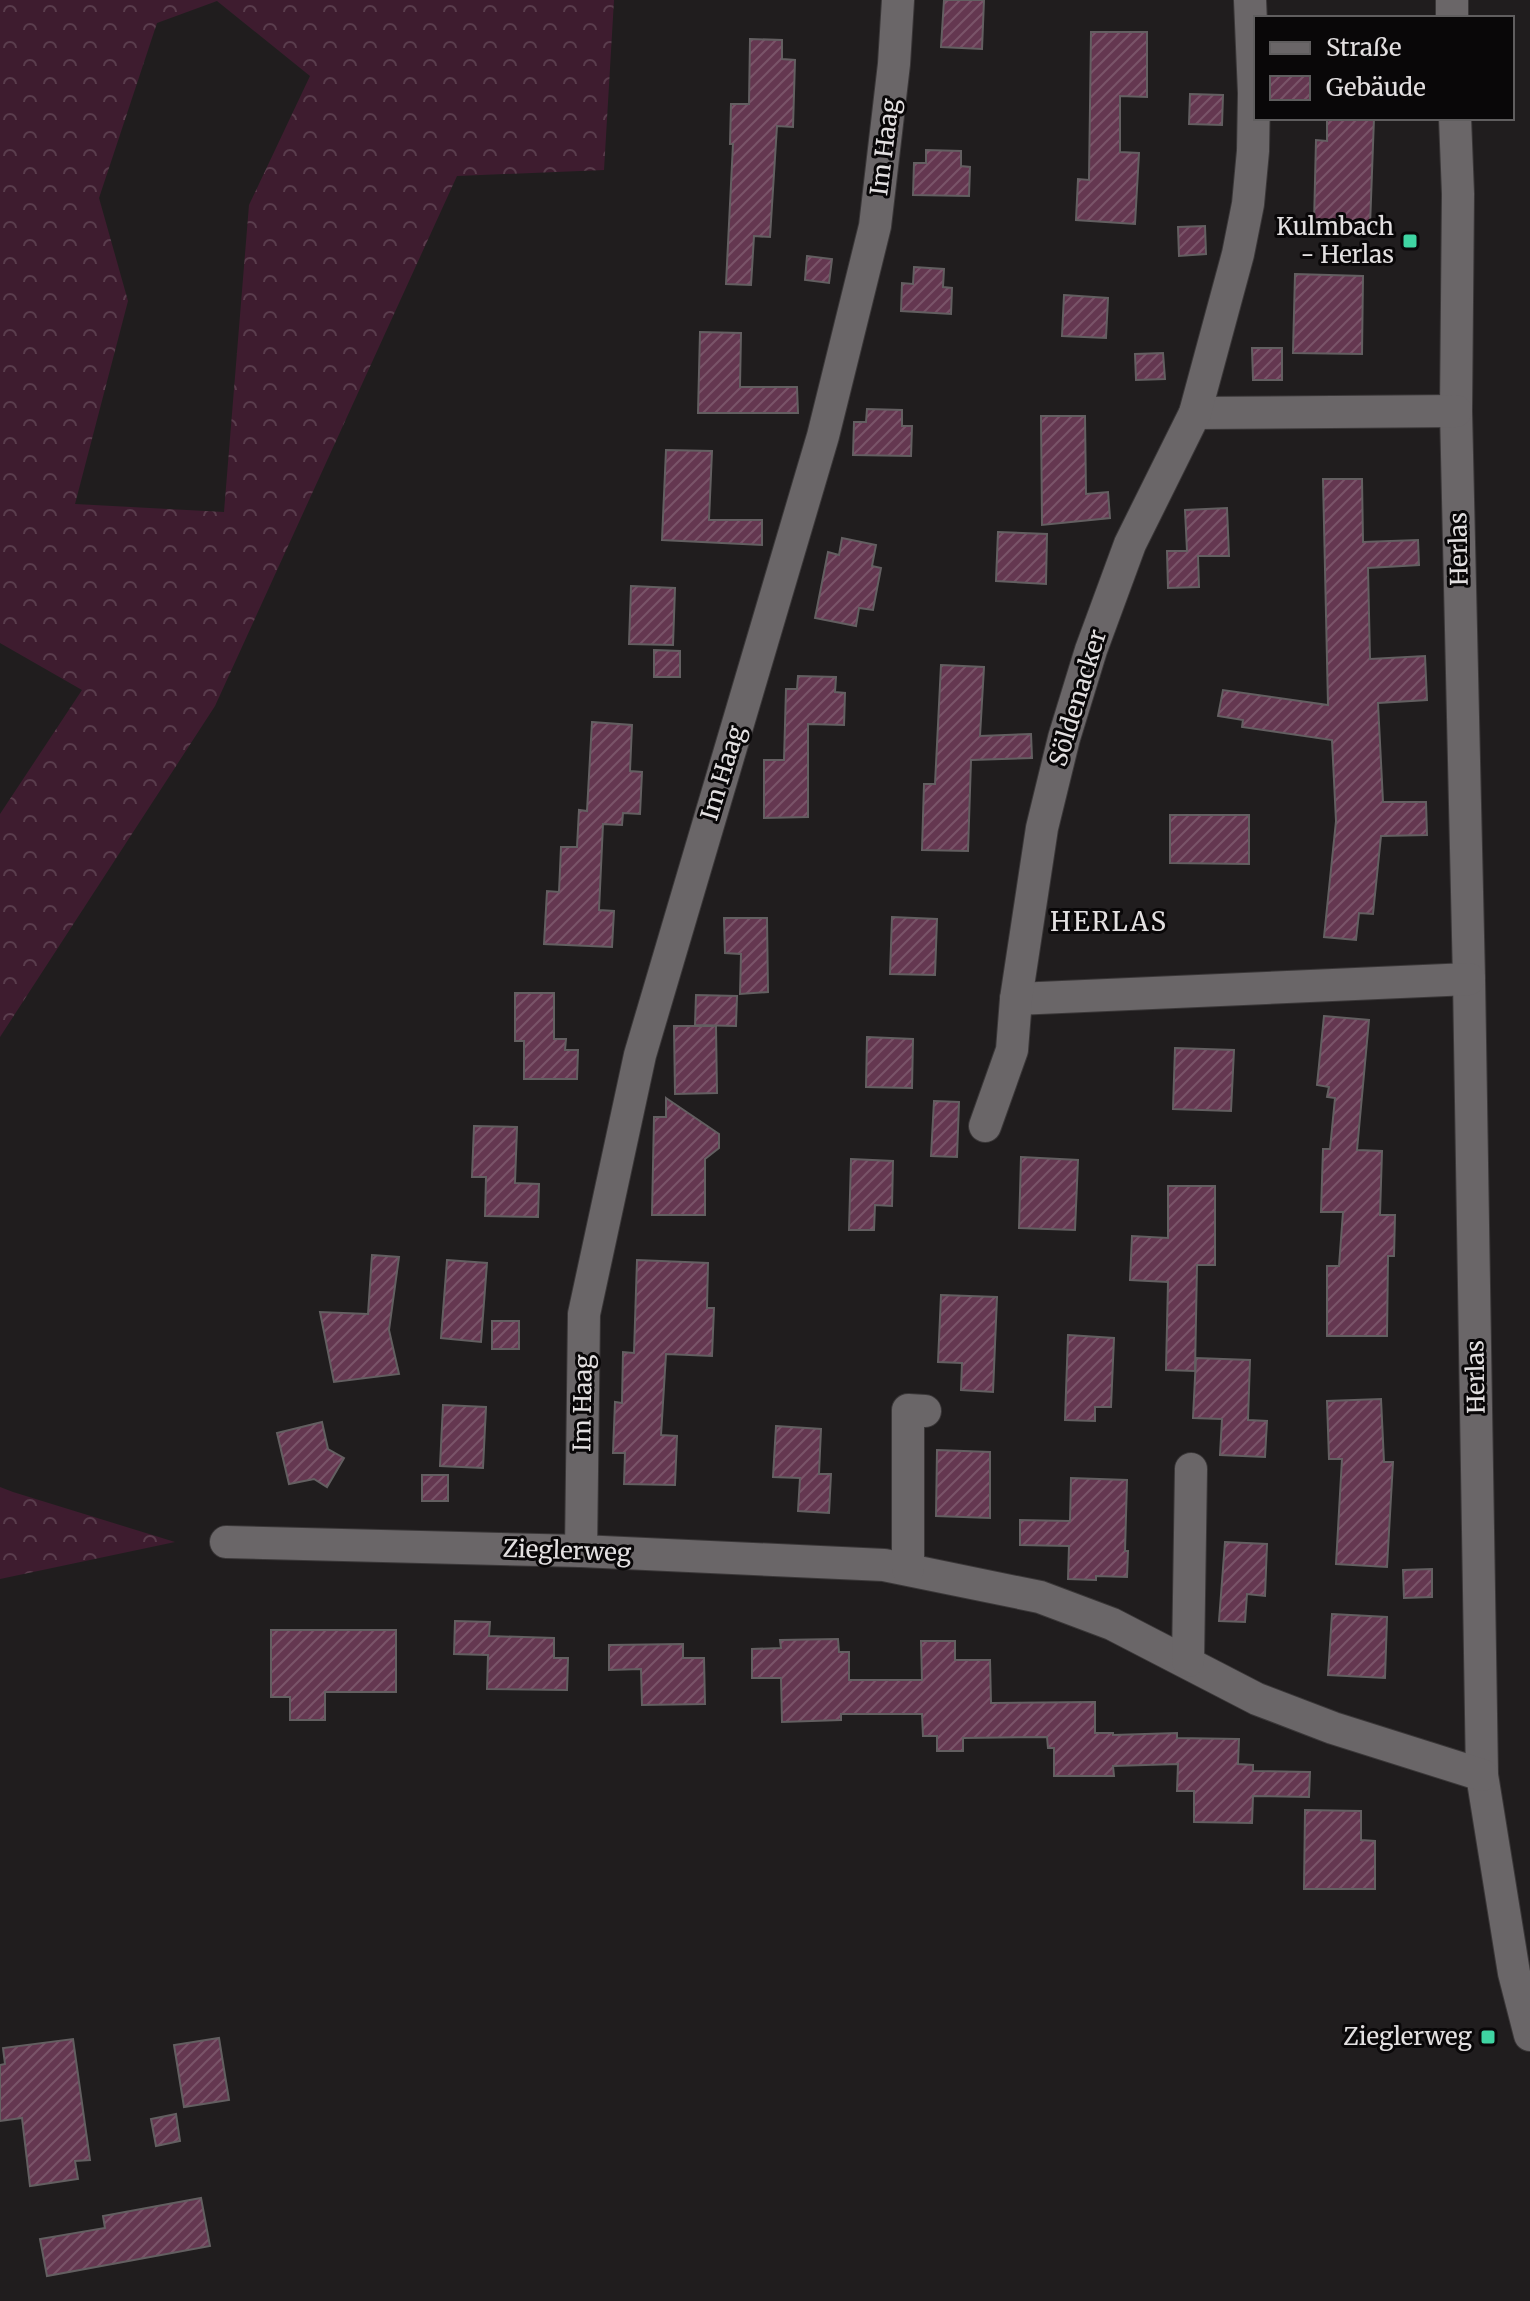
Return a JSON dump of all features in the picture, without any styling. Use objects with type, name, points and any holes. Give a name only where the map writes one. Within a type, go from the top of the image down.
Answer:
[{"type":"street","name":"Im Haag","points":[[581,1551],[584,1314],[640,1055],[823,436],[875,226],[894,64],[898,0]]},
{"type":"street","name":"Söldenacker","points":[[985,1126],[1012,1050],[1016,999],[1042,828],[1068,723],[1130,544],[1195,413],[1238,254],[1248,204],[1254,93],[1250,0]]},
{"type":"street","name":"Herlas","points":[[1455,120],[1458,194],[1456,411],[1482,1775],[1514,1973],[1530,2035]]},
{"type":"street","points":[[1195,413],[1456,411]]},
{"type":"street","points":[[1016,999],[1469,979]]},
{"type":"street","points":[[908,1569],[908,1410],[925,1411]]},
{"type":"street","points":[[1188,1661],[1191,1469]]},
{"type":"street","name":"Zieglerweg","points":[[226,1542],[581,1551],[884,1565],[908,1569],[1040,1597],[1112,1624],[1257,1699],[1333,1728],[1482,1775]]},
{"type":"green space","points":[[0,0],[614,0],[604,170],[457,176],[215,706],[0,1037],[0,814],[82,690],[0,643]],"holes":[[[217,1],[310,76],[249,205],[224,512],[75,504],[128,301],[99,198],[157,23]]]},
{"type":"green space","points":[[0,1487],[13,1492],[175,1542],[0,1579]]},
{"type":"building","points":[[944,0],[984,0],[982,49],[941,47]]},
{"type":"building","points":[[1091,32],[1147,32],[1147,97],[1120,96],[1120,152],[1139,153],[1135,224],[1076,220],[1078,179],[1089,180]]},
{"type":"building","points":[[750,39],[782,40],[782,59],[795,60],[793,127],[777,126],[770,237],[754,236],[751,285],[726,284],[733,144],[730,144],[731,104],[749,104]]},
{"type":"building","points":[[1190,94],[1223,95],[1222,125],[1189,124]]},
{"type":"building","points":[[1327,120],[1374,120],[1370,226],[1314,223],[1316,140],[1327,141]]},
{"type":"building","points":[[926,150],[961,151],[961,166],[970,167],[969,196],[913,195],[914,163],[926,163]]},
{"type":"building","points":[[1205,226],[1206,254],[1179,256],[1178,227]]},
{"type":"building","points":[[807,256],[832,259],[829,283],[805,280]]},
{"type":"building","points":[[914,267],[944,269],[943,287],[952,288],[951,314],[901,311],[902,283],[913,284]]},
{"type":"building","points":[[1295,274],[1363,276],[1362,354],[1293,353]]},
{"type":"building","points":[[1064,295],[1108,298],[1106,338],[1062,336]]},
{"type":"building","points":[[700,332],[741,333],[740,387],[797,387],[798,413],[698,413]]},
{"type":"building","points":[[1252,348],[1282,348],[1282,380],[1253,380]]},
{"type":"building","points":[[1163,353],[1165,379],[1136,380],[1135,354]]},
{"type":"building","points":[[867,409],[902,410],[902,426],[912,426],[911,456],[853,455],[854,422],[866,422]]},
{"type":"building","points":[[1041,416],[1085,416],[1086,494],[1108,492],[1110,518],[1042,525]]},
{"type":"building","points":[[666,450],[712,451],[709,520],[762,520],[762,545],[662,540]]},
{"type":"building","points":[[1323,479],[1362,479],[1363,542],[1418,540],[1419,565],[1368,568],[1370,659],[1425,656],[1427,700],[1378,703],[1383,802],[1426,802],[1427,835],[1381,836],[1373,914],[1359,913],[1356,940],[1324,937],[1336,821],[1332,740],[1242,727],[1243,720],[1218,716],[1223,690],[1328,705]]},
{"type":"building","points":[[1227,508],[1229,556],[1198,556],[1199,587],[1168,588],[1167,551],[1187,551],[1185,510]]},
{"type":"building","points":[[998,532],[1047,534],[1046,584],[996,581]]},
{"type":"building","points":[[842,538],[876,545],[872,566],[881,568],[873,610],[859,608],[856,626],[815,618],[828,552],[839,555]]},
{"type":"building","points":[[631,586],[675,588],[673,645],[629,644]]},
{"type":"building","points":[[654,650],[680,651],[680,677],[654,677]]},
{"type":"building","points":[[941,665],[984,667],[980,736],[1031,734],[1032,758],[971,760],[968,851],[922,850],[924,784],[935,784]]},
{"type":"building","points":[[798,676],[836,677],[835,692],[845,693],[844,725],[808,724],[808,817],[764,818],[764,760],[784,760],[786,689],[797,689]]},
{"type":"building","points":[[592,722],[632,725],[630,771],[642,772],[640,814],[623,813],[622,825],[603,824],[599,910],[614,911],[612,947],[544,944],[547,891],[559,892],[561,847],[577,847],[579,810],[587,811]]},
{"type":"building","points":[[1170,815],[1249,815],[1249,864],[1170,863]]},
{"type":"building","points":[[892,917],[937,919],[935,975],[890,974]]},
{"type":"building","points":[[724,918],[767,918],[768,992],[740,994],[741,954],[725,953]]},
{"type":"building","points":[[515,993],[554,993],[554,1039],[566,1039],[565,1050],[578,1050],[577,1079],[524,1079],[524,1041],[515,1041]]},
{"type":"building","points":[[696,995],[737,996],[736,1026],[695,1025]]},
{"type":"building","points":[[1324,1016],[1369,1020],[1357,1150],[1382,1151],[1380,1215],[1395,1215],[1394,1256],[1388,1256],[1387,1336],[1327,1336],[1327,1266],[1339,1266],[1343,1212],[1321,1212],[1323,1149],[1330,1149],[1335,1098],[1327,1097],[1329,1087],[1317,1085]]},
{"type":"building","points":[[674,1026],[716,1026],[717,1093],[675,1094]]},
{"type":"building","points":[[867,1037],[913,1039],[912,1088],[866,1087]]},
{"type":"building","points":[[1175,1048],[1234,1050],[1231,1111],[1173,1109]]},
{"type":"building","points":[[666,1098],[719,1134],[719,1148],[705,1159],[705,1215],[652,1215],[654,1117],[666,1117]]},
{"type":"building","points":[[934,1101],[959,1102],[957,1157],[931,1156]]},
{"type":"building","points":[[474,1126],[517,1127],[515,1183],[539,1184],[538,1217],[485,1216],[486,1177],[472,1177]]},
{"type":"building","points":[[1021,1157],[1078,1160],[1075,1230],[1019,1228]]},
{"type":"building","points":[[851,1159],[893,1161],[892,1206],[875,1205],[874,1230],[849,1230]]},
{"type":"building","points":[[1168,1186],[1215,1186],[1215,1265],[1197,1265],[1195,1371],[1166,1370],[1168,1282],[1130,1280],[1132,1236],[1168,1238]]},
{"type":"building","points":[[372,1255],[399,1257],[389,1330],[399,1374],[334,1382],[320,1312],[368,1314]]},
{"type":"building","points":[[447,1260],[487,1263],[481,1342],[441,1338]]},
{"type":"building","points":[[637,1260],[708,1263],[707,1308],[714,1308],[712,1356],[666,1354],[661,1435],[677,1436],[675,1485],[624,1484],[625,1453],[613,1453],[615,1402],[622,1403],[623,1352],[634,1353]]},
{"type":"building","points":[[941,1295],[997,1297],[993,1392],[961,1390],[962,1363],[938,1362]]},
{"type":"building","points":[[492,1321],[519,1321],[519,1349],[492,1349]]},
{"type":"building","points":[[1068,1335],[1114,1338],[1111,1407],[1095,1407],[1095,1421],[1065,1420]]},
{"type":"building","points":[[1196,1358],[1250,1360],[1248,1420],[1267,1421],[1265,1457],[1220,1455],[1222,1419],[1193,1418]]},
{"type":"building","points":[[1381,1399],[1384,1462],[1393,1462],[1387,1567],[1336,1564],[1342,1459],[1329,1459],[1327,1401]]},
{"type":"building","points":[[443,1405],[486,1407],[483,1468],[440,1466]]},
{"type":"building","points":[[322,1422],[328,1449],[344,1458],[327,1487],[314,1479],[289,1484],[277,1433]]},
{"type":"building","points":[[776,1426],[821,1429],[819,1474],[831,1474],[829,1513],[798,1511],[800,1478],[773,1477]]},
{"type":"building","points":[[937,1450],[990,1452],[990,1518],[936,1516]]},
{"type":"building","points":[[422,1475],[448,1475],[448,1501],[422,1501]]},
{"type":"building","points":[[1071,1478],[1127,1480],[1127,1577],[1068,1579],[1069,1546],[1020,1545],[1020,1520],[1070,1521]]},
{"type":"building","points":[[1225,1542],[1267,1544],[1265,1596],[1247,1594],[1245,1622],[1219,1621]]},
{"type":"building","points":[[1432,1569],[1432,1597],[1404,1598],[1403,1570]]},
{"type":"building","points":[[1332,1614],[1387,1617],[1385,1678],[1328,1675]]},
{"type":"building","points":[[455,1621],[490,1622],[489,1636],[554,1638],[554,1658],[568,1658],[567,1690],[487,1689],[488,1655],[454,1654]]},
{"type":"building","points":[[271,1630],[396,1630],[396,1692],[325,1692],[325,1720],[290,1720],[290,1697],[271,1697]]},
{"type":"building","points":[[838,1639],[839,1652],[849,1652],[849,1680],[922,1680],[921,1641],[955,1641],[955,1660],[990,1660],[991,1703],[1095,1702],[1095,1733],[1177,1733],[1177,1738],[1239,1739],[1238,1764],[1253,1765],[1253,1771],[1310,1772],[1309,1797],[1253,1796],[1252,1823],[1194,1822],[1194,1791],[1177,1791],[1178,1764],[1113,1766],[1114,1776],[1054,1776],[1054,1748],[1048,1748],[1047,1737],[963,1738],[963,1751],[937,1751],[937,1736],[923,1736],[922,1714],[841,1714],[841,1720],[782,1722],[781,1678],[752,1678],[752,1649],[781,1648],[780,1640]]},
{"type":"building","points":[[683,1644],[683,1658],[704,1658],[705,1704],[642,1705],[641,1669],[609,1670],[609,1645]]},
{"type":"building","points":[[1305,1810],[1361,1811],[1361,1840],[1375,1841],[1375,1889],[1304,1889]]},
{"type":"building","points":[[219,2038],[229,2100],[184,2107],[174,2045]]},
{"type":"building","points":[[73,2039],[90,2160],[75,2161],[78,2179],[30,2186],[22,2118],[0,2121],[0,2065],[5,2064],[3,2048]]},
{"type":"building","points":[[176,2114],[180,2141],[156,2146],[151,2119]]},
{"type":"building","points":[[201,2198],[210,2246],[47,2276],[40,2239],[105,2228],[103,2216]]},
{"type":"place","name":"Kulmbach - Herlas","points":[[1410,241]]},
{"type":"place","name":"Zieglerweg","points":[[1488,2037]]},
{"type":"district","name":"HERLAS","points":[[1109,922]]}]
